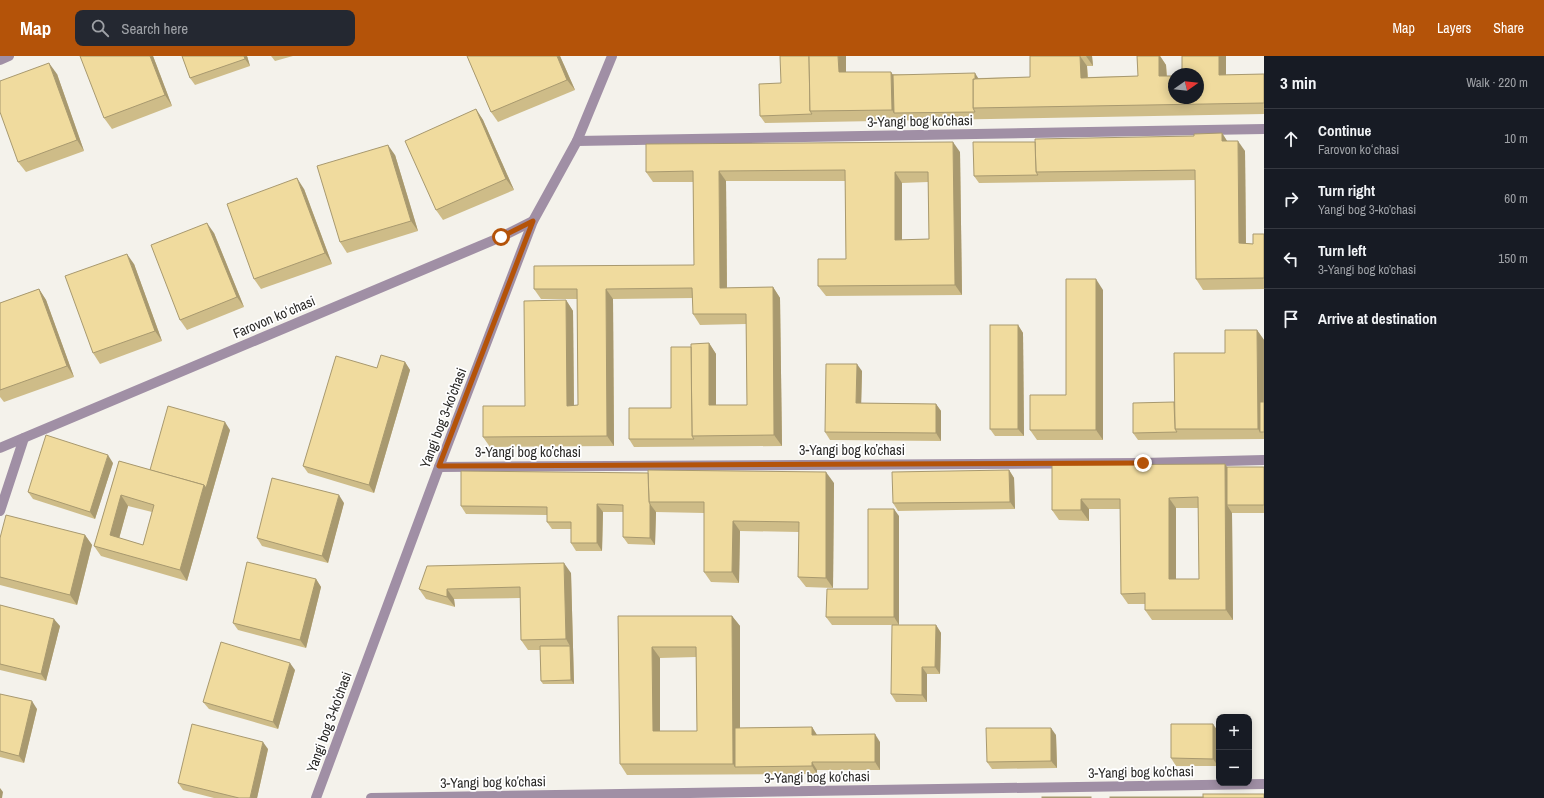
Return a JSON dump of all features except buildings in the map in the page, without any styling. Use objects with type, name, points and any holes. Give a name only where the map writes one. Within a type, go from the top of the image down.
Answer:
[{"type":"street","points":[[0,60],[9,56]]},
{"type":"street","name":"Yangi bog 3-koʼchasi","points":[[316,798],[439,466],[533,221],[577,141],[612,56]]},
{"type":"street","name":"3-Yangi bog koʼchasi","points":[[577,141],[1264,129]]},
{"type":"street","name":"Farovon koʻchasi","points":[[0,448],[501,237],[533,221]]},
{"type":"street","points":[[0,512],[24,438]]},
{"type":"street","name":"3-Yangi bog koʼchasi","points":[[439,466],[1135,463],[1264,460]]},
{"type":"street","name":"3-Yangi bog koʼchasi","points":[[371,798],[1264,784]]},
{"type":"route","points":[[501,237],[533,221],[439,466],[1143,463]]}]
